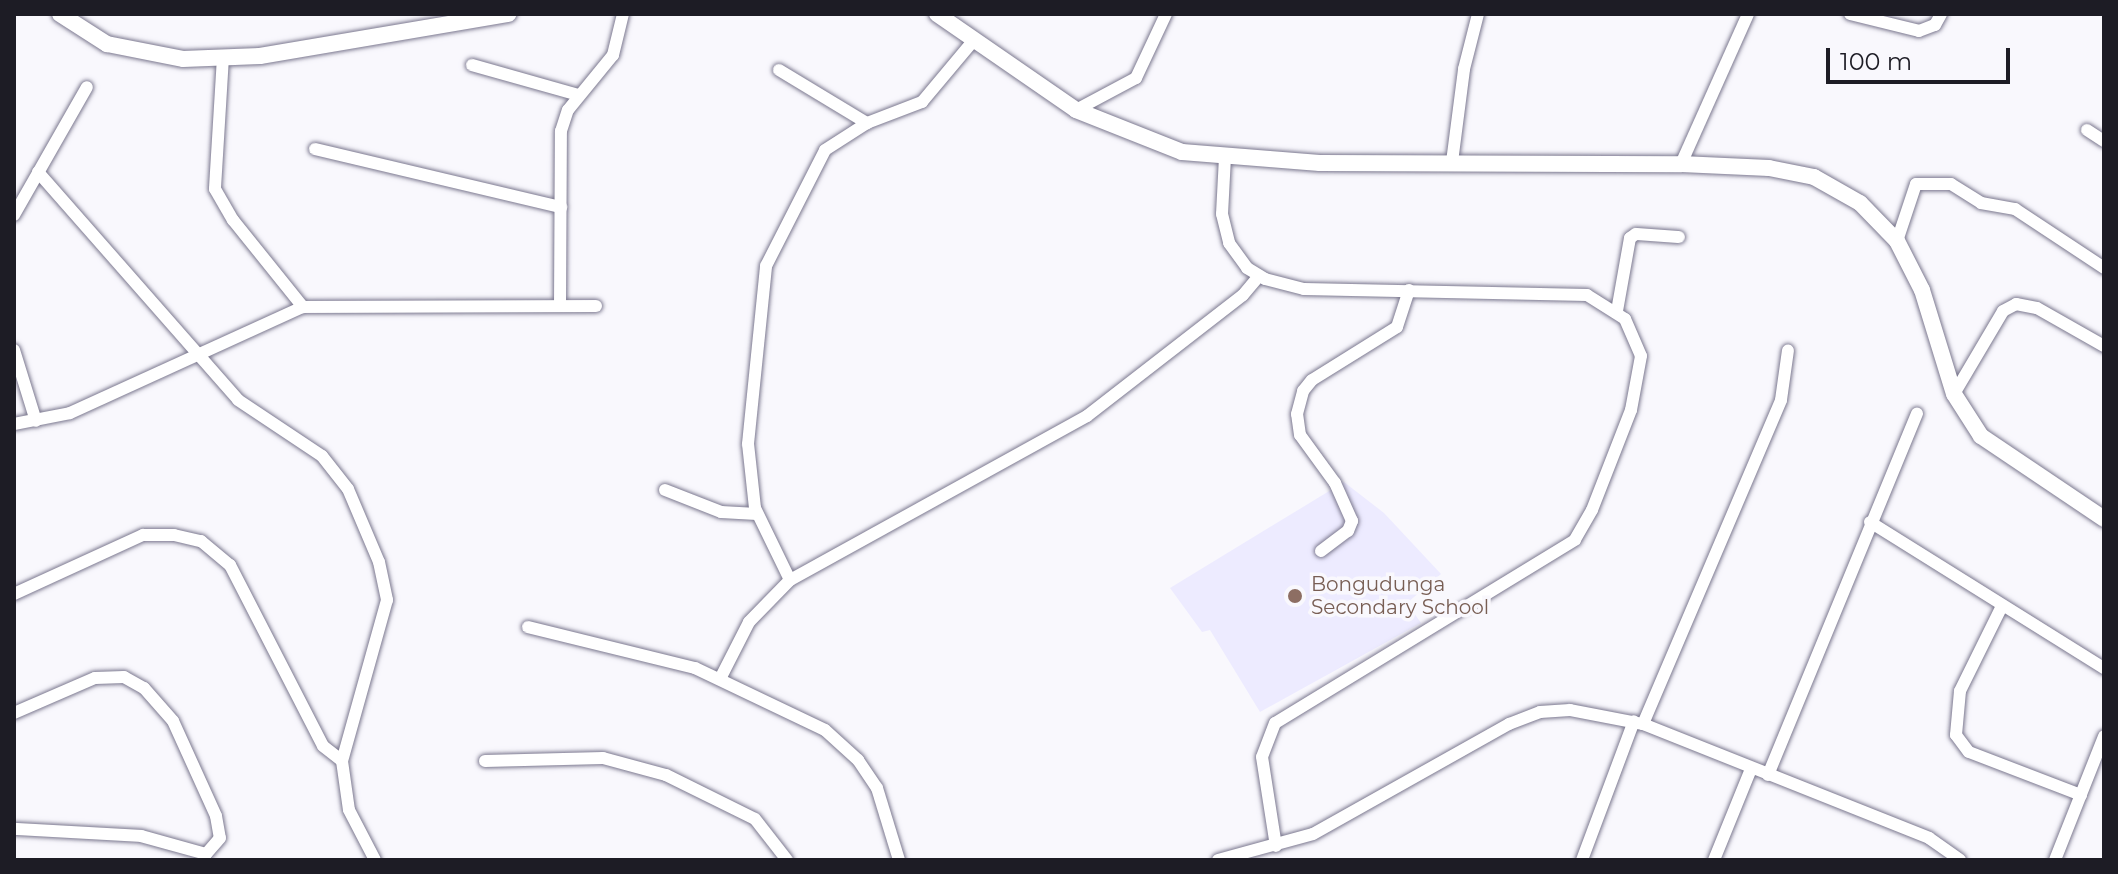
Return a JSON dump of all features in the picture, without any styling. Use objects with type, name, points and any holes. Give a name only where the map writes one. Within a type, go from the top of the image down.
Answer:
[{"type":"street","points":[[60,14],[107,44],[133,52],[183,59],[260,56],[508,14]]},
{"type":"street","points":[[560,306],[561,131],[579,95],[613,55],[623,14]]},
{"type":"street","points":[[937,14],[1076,110],[1154,145],[1225,157],[1681,164],[1769,168],[1814,177],[1860,203],[1897,241],[1922,290],[1954,394],[1969,422],[1995,449],[2104,519]]},
{"type":"street","points":[[1076,110],[1136,78],[1166,14]]},
{"type":"street","points":[[1452,162],[1464,69],[1478,14]]},
{"type":"street","points":[[1681,164],[1748,14]]},
{"type":"street","points":[[1850,14],[1919,31],[1935,25],[1941,14]]},
{"type":"street","points":[[790,580],[757,514],[748,444],[766,266],[820,155],[867,123],[922,102],[974,40]]},
{"type":"street","points":[[223,57],[215,189],[233,220],[303,307]]},
{"type":"street","points":[[472,65],[579,95]]},
{"type":"street","points":[[779,70],[867,123]]},
{"type":"street","points":[[14,215],[87,87]]},
{"type":"street","points":[[2087,130],[2104,141]]},
{"type":"street","points":[[315,149],[561,207]]},
{"type":"street","points":[[1225,157],[1224,228],[1235,253],[1259,276],[1304,289],[1568,292],[1617,311],[1639,344],[1641,371],[1631,410],[1583,529],[1558,553],[1280,718],[1262,757],[1276,846]]},
{"type":"street","points":[[38,172],[238,400],[333,465],[379,562],[387,600],[384,621],[342,761],[349,810],[375,860]]},
{"type":"street","points":[[1897,241],[1916,184],[1951,184],[1981,203],[2015,209],[2104,268]]},
{"type":"street","points":[[1617,311],[1630,238],[1636,234],[1679,237]]},
{"type":"street","points":[[720,679],[749,622],[790,580],[1087,416],[1243,295],[1259,276]]},
{"type":"street","points":[[1321,551],[1348,531],[1352,521],[1335,483],[1300,435],[1297,414],[1303,391],[1312,380],[1397,327],[1409,290]]},
{"type":"street","points":[[1954,394],[2003,311],[2016,304],[2037,308],[2104,346]]},
{"type":"street","points":[[14,424],[70,413],[303,307],[596,306]]},
{"type":"street","points":[[14,350],[36,421]]},
{"type":"street","points":[[1582,860],[1781,400],[1788,350]]},
{"type":"street","points":[[1768,775],[1917,414]]},
{"type":"street","points":[[665,490],[721,512],[757,514]]},
{"type":"street","points":[[1870,522],[2104,668]]},
{"type":"street","points":[[14,594],[129,539],[165,534],[201,541],[230,565],[323,746],[342,761]]},
{"type":"street","points":[[2002,606],[1960,691],[1956,735],[1969,752],[2081,795]]},
{"type":"street","points":[[528,627],[627,648],[720,679],[825,730],[858,760],[888,812],[899,860]]},
{"type":"street","points":[[14,713],[106,676],[144,688],[173,721],[216,816],[220,838],[206,854],[141,836],[14,829]]},
{"type":"street","points":[[1218,860],[1313,834],[1525,717],[1588,710],[1639,723],[1929,838],[1960,860]]},
{"type":"street","points":[[2055,860],[2104,736]]},
{"type":"street","points":[[485,761],[583,757],[651,770],[749,815],[773,835],[787,860]]},
{"type":"street","points":[[1714,860],[1751,769]]},
{"type":"shaded area","name":"Bongudunga Secondary School","points":[[1344,482],[1384,513],[1441,574],[1407,603],[1421,623],[1260,712],[1210,630],[1202,632],[1170,588]]},
{"type":"place","name":"Bongudunga Secondary School","points":[[1295,596]]}]
